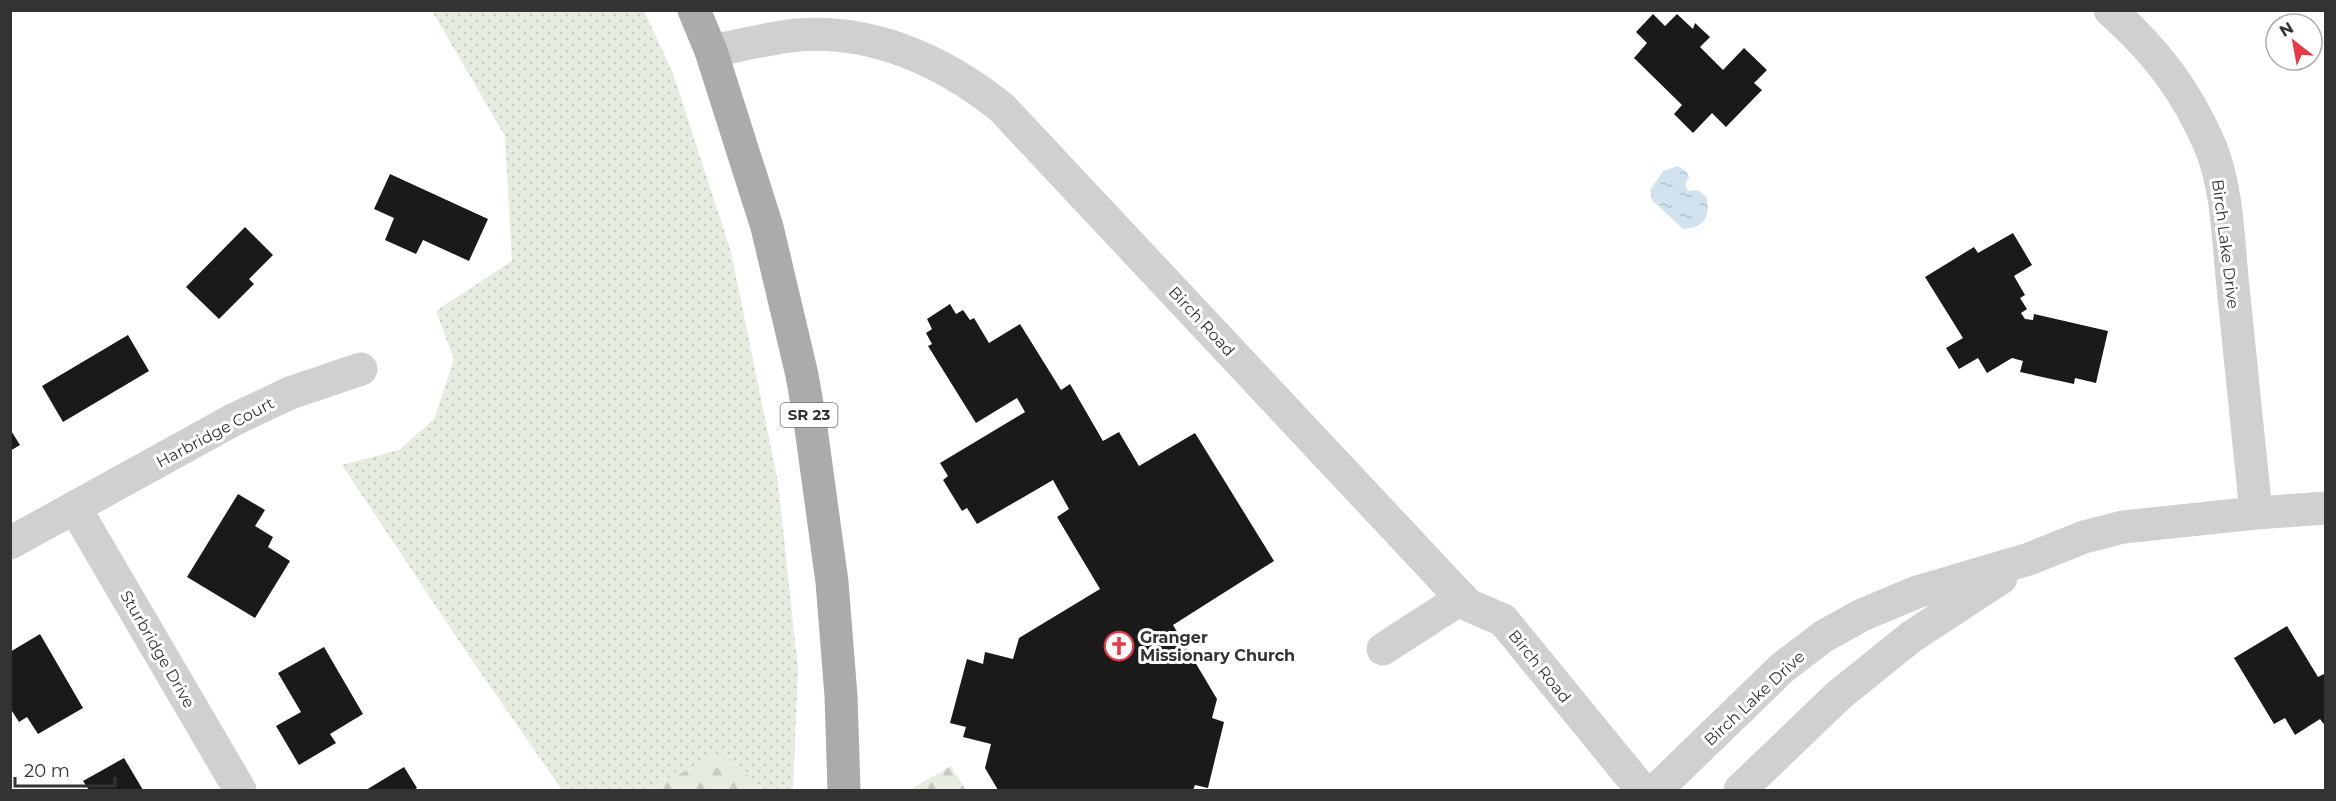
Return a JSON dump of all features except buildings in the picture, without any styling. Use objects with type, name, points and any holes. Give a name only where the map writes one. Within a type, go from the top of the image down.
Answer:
[{"type":"main road","name":"SR 23","points":[[694,10],[711,51],[767,227],[802,375],[832,582],[841,696],[844,790]]},
{"type":"street","name":"Birch Lake Drive","points":[[2110,10],[2142,39],[2172,74],[2193,110],[2212,150],[2225,204],[2256,513]]},
{"type":"street","name":"Birch Road","points":[[711,51],[797,35],[842,36],[885,44],[915,54],[949,70],[977,87],[1002,108],[1468,605],[1503,620],[1642,790]]},
{"type":"street","name":"Harbridge Court","points":[[10,543],[233,420],[290,393],[361,369]]},
{"type":"street","name":"Sturbridge Drive","points":[[75,508],[240,790]]},
{"type":"street","name":"Birch Lake Drive","points":[[1656,790],[1782,668],[1824,636],[1862,615],[1917,592],[2029,559],[2084,537],[2122,527],[2325,508]]},
{"type":"street","name":"Birch Lake Drive","points":[[1740,790],[1839,695],[1911,637],[2029,559]]},
{"type":"street","points":[[1383,649],[1462,598]]},
{"type":"green space","points":[[432,11],[644,11],[673,73],[731,252],[778,482],[798,669],[793,790],[764,790],[722,752],[649,790],[562,790],[465,650],[342,465],[399,450],[434,419],[454,359],[436,311],[512,261],[505,136]]},
{"type":"green space","points":[[722,752],[764,790],[649,790]]},
{"type":"green space","points":[[951,766],[966,790],[909,790]]},
{"type":"water","points":[[1678,166],[1686,171],[1689,177],[1685,184],[1688,191],[1698,190],[1707,198],[1706,216],[1704,221],[1696,227],[1683,229],[1652,200],[1650,190],[1663,171]]},
{"type":"place","name":"Granger Missionary Church","points":[[1119,646]]}]
